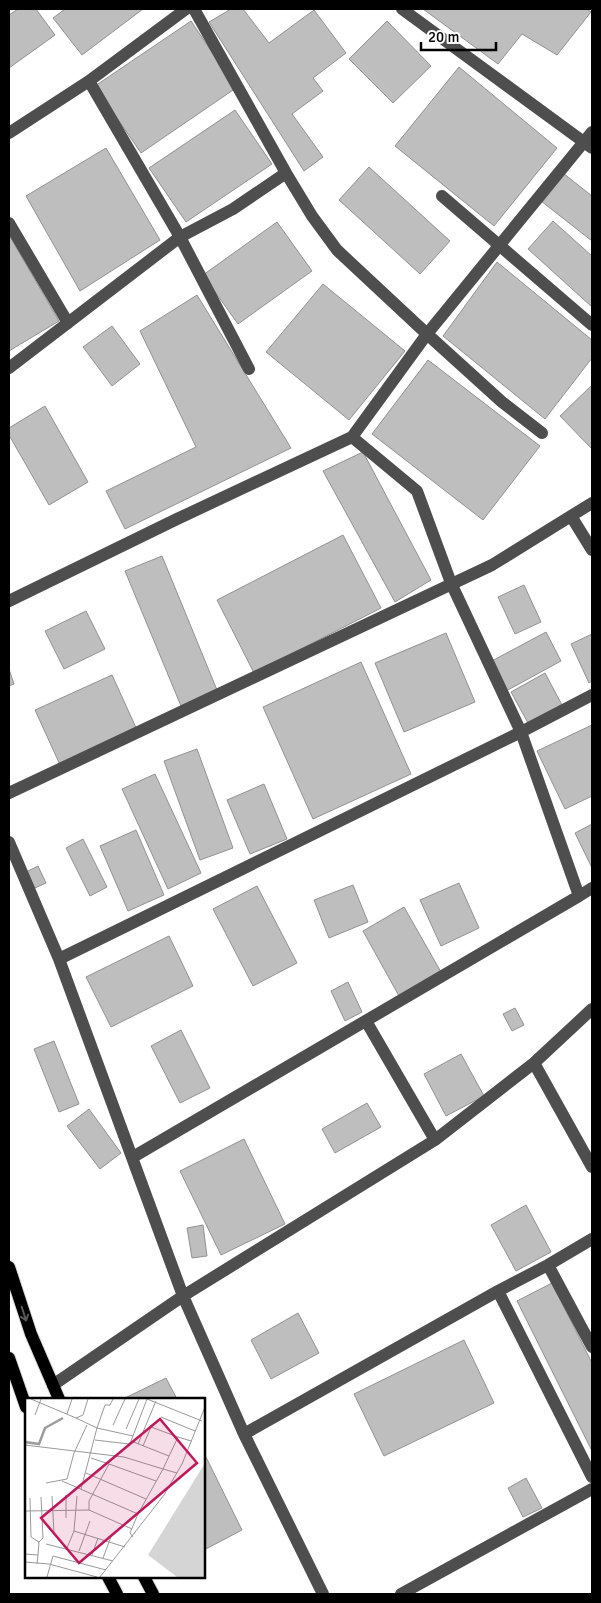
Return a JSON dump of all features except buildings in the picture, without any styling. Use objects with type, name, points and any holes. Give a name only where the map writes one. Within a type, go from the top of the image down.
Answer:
[{"type":"main road","points":[[9,1267],[31,1334],[59,1398]]},
{"type":"main road","points":[[9,1358],[25,1404]]},
{"type":"main road","points":[[109,1578],[117,1594]]},
{"type":"main road","points":[[145,1578],[153,1594]]},
{"type":"street","points":[[9,133],[89,81],[186,9]]},
{"type":"street","points":[[194,9],[286,173],[312,216],[337,250],[502,402],[542,433]]},
{"type":"street","points":[[9,601],[185,514],[352,437],[427,334],[500,245],[590,141],[402,9]]},
{"type":"street","points":[[89,81],[180,237],[249,369]]},
{"type":"street","points":[[9,368],[180,237],[233,209],[286,173]]},
{"type":"street","points":[[442,196],[592,325]]},
{"type":"street","points":[[9,223],[68,323]]},
{"type":"street","points":[[352,437],[417,491],[451,583],[521,732],[579,896]]},
{"type":"street","points":[[9,793],[492,565],[592,503]]},
{"type":"street","points":[[571,516],[592,550]]},
{"type":"street","points":[[59,959],[521,732],[592,694]]},
{"type":"street","points":[[9,842],[59,959],[183,1296],[244,1434],[323,1594]]},
{"type":"street","points":[[133,1156],[592,888]]},
{"type":"street","points":[[53,1384],[183,1296],[435,1140],[534,1063],[592,1009]]},
{"type":"street","points":[[366,1021],[435,1140]]},
{"type":"street","points":[[534,1063],[592,1167]]},
{"type":"street","points":[[244,1434],[592,1239]]},
{"type":"street","points":[[548,1265],[592,1348]]},
{"type":"street","points":[[498,1291],[592,1477]]},
{"type":"street","points":[[401,1594],[592,1489]]}]
